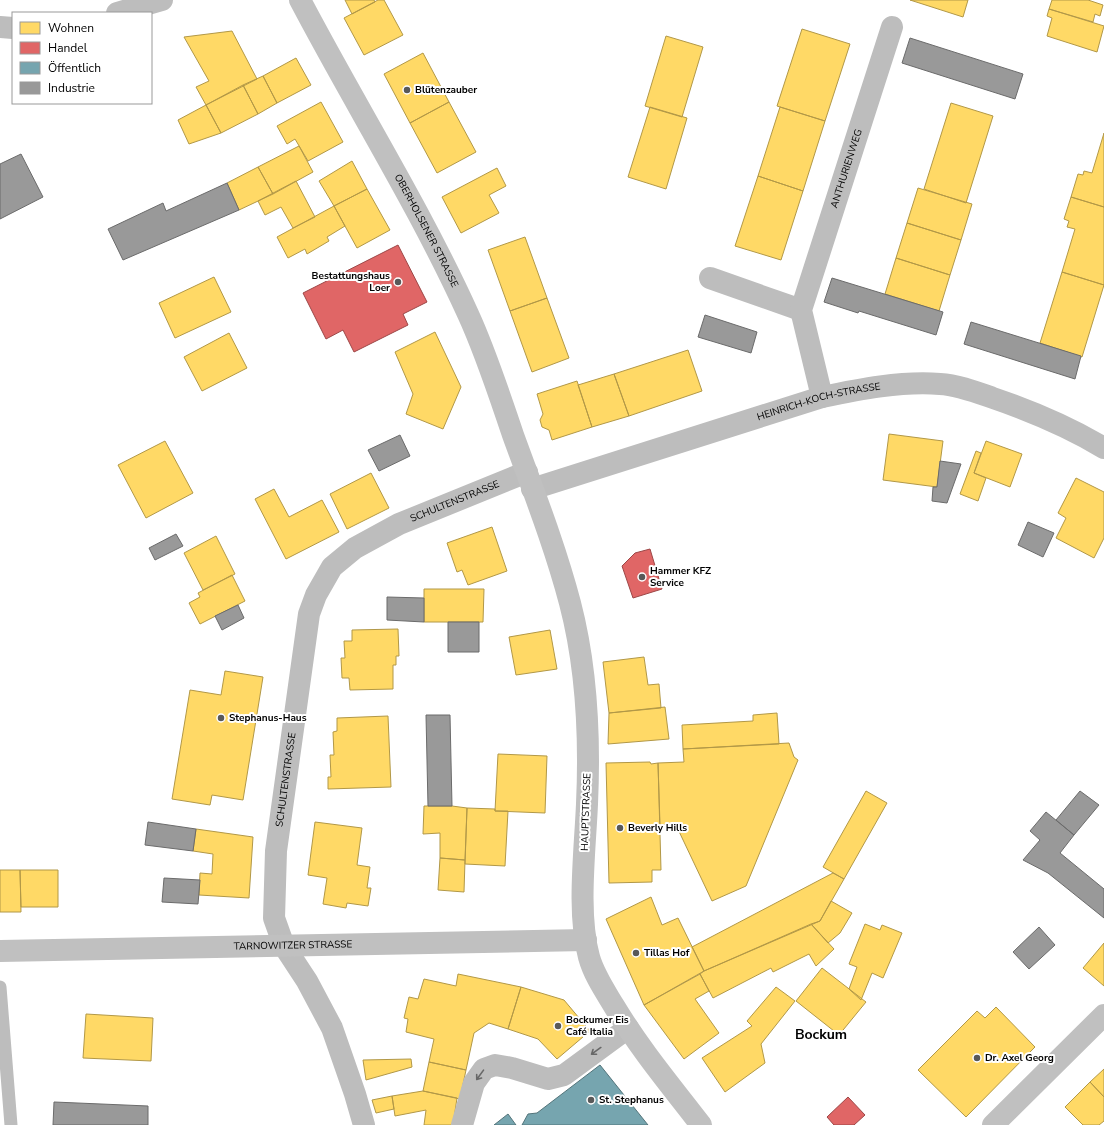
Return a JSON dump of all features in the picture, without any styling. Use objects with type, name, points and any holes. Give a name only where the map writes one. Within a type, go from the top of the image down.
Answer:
[{"type":"main road","name":"OBERHOLSENER STRASSE","points":[[300,0],[373,130],[468,315],[530,481]]},
{"type":"main road","name":"HAUPTSTRASSE","points":[[530,481],[555,551],[570,606],[584,686],[588,737],[583,901],[586,940],[596,977],[650,1061],[701,1125]]},
{"type":"main road","name":"TARNOWITZER STRASSE","points":[[0,951],[586,940]]},
{"type":"main road","points":[[993,1125],[1104,1015]]},
{"type":"street","points":[[120,12],[162,0]]},
{"type":"street","points":[[0,27],[12,28]]},
{"type":"street","name":"ANTHURIENWEG","points":[[801,310],[892,27]]},
{"type":"street","points":[[710,278],[801,310],[822,397]]},
{"type":"street","name":"HEINRICH-KOCH-STRASSE","points":[[530,481],[822,397],[854,390],[908,385],[941,384],[974,391],[1019,407],[1085,436],[1104,448]]},
{"type":"street","name":"SCHULTENSTRASSE","points":[[364,1125],[332,1028],[307,981],[284,946],[274,918],[276,851],[309,614],[316,595],[332,567],[355,548],[399,524],[530,481]]},
{"type":"street","points":[[462,1125],[474,1083],[484,1070],[495,1065],[512,1068],[548,1079],[564,1075],[628,1028]]},
{"type":"lane","points":[[0,987],[11,1125]]},
{"type":"building: Wohnen","points":[[345,0],[374,0],[375,2],[352,14]]},
{"type":"building: Wohnen","points":[[378,0],[384,0],[403,35],[364,55],[344,18]]},
{"type":"building: Wohnen","points":[[910,0],[968,0],[963,17]]},
{"type":"building: Wohnen","points":[[1052,0],[1088,0],[1103,5],[1100,16],[1095,14],[1093,22],[1049,9]]},
{"type":"building: Wohnen","points":[[1049,9],[1104,26],[1097,52],[1047,36],[1052,18],[1047,16]]},
{"type":"building: Wohnen","points":[[802,29],[850,44],[825,121],[777,106]]},
{"type":"building: Wohnen","points":[[232,31],[257,79],[206,105],[196,87],[209,81],[184,37]]},
{"type":"building: Wohnen","points":[[666,36],[703,47],[682,117],[645,106]]},
{"type":"building: Wohnen","points":[[423,53],[449,102],[410,123],[384,74]]},
{"type":"building: Wohnen","points":[[296,58],[311,85],[277,103],[263,76]]},
{"type":"building: Wohnen","points":[[263,76],[277,103],[258,114],[243,85]]},
{"type":"building: Wohnen","points":[[243,85],[258,114],[221,133],[206,105]]},
{"type":"building: Wohnen","points":[[321,102],[343,142],[308,161],[295,139],[287,144],[277,126]]},
{"type":"building: Wohnen","points":[[449,102],[476,152],[437,173],[410,123]]},
{"type":"building: Wohnen","points":[[951,103],[993,116],[966,203],[924,189]]},
{"type":"building: Wohnen","points":[[206,105],[221,133],[189,144],[178,120]]},
{"type":"building: Wohnen","points":[[650,107],[687,118],[666,189],[628,177]]},
{"type":"building: Wohnen","points":[[780,107],[825,121],[803,191],[758,176]]},
{"type":"building: Wohnen","points":[[1104,133],[1104,207],[1071,197],[1078,174],[1083,175],[1084,171],[1092,173]]},
{"type":"building: Wohnen","points":[[299,146],[313,172],[273,194],[258,167]]},
{"type":"building: Wohnen","points":[[352,161],[367,189],[334,206],[319,181]]},
{"type":"building: Wohnen","points":[[258,167],[273,194],[239,210],[227,183]]},
{"type":"building: Wohnen","points":[[497,168],[506,186],[489,195],[499,213],[461,233],[442,197]]},
{"type":"building: Wohnen","points":[[758,176],[803,191],[781,260],[735,246]]},
{"type":"building: Wohnen","points":[[296,181],[315,217],[293,228],[281,207],[265,215],[258,201]]},
{"type":"building: Wohnen","points":[[918,188],[972,204],[961,240],[907,223]]},
{"type":"building: Wohnen","points":[[367,189],[390,230],[357,248],[334,206]]},
{"type":"building: Wohnen","points":[[1071,197],[1104,207],[1104,285],[1062,272],[1075,229],[1067,227],[1069,221],[1064,219]]},
{"type":"building: Wohnen","points":[[334,206],[345,226],[327,237],[329,241],[307,254],[305,249],[288,258],[277,237]]},
{"type":"building: Wohnen","points":[[907,223],[961,240],[950,275],[896,258]]},
{"type":"building: Wohnen","points":[[525,237],[547,298],[510,311],[488,250]]},
{"type":"building: Wohnen","points":[[896,258],[950,275],[939,311],[885,294]]},
{"type":"building: Wohnen","points":[[1062,272],[1104,285],[1082,357],[1040,343]]},
{"type":"building: Wohnen","points":[[214,277],[231,312],[175,338],[159,303]]},
{"type":"building: Wohnen","points":[[547,298],[569,358],[532,372],[510,311]]},
{"type":"building: Wohnen","points":[[435,332],[461,387],[443,429],[406,414],[413,394],[395,352]]},
{"type":"building: Wohnen","points":[[229,333],[247,368],[202,391],[184,357]]},
{"type":"building: Wohnen","points":[[688,350],[702,391],[629,416],[614,374]]},
{"type":"building: Wohnen","points":[[614,374],[629,416],[592,427],[578,385]]},
{"type":"building: Wohnen","points":[[577,381],[592,427],[552,440],[549,430],[542,427],[540,420],[543,414],[537,394]]},
{"type":"building: Wohnen","points":[[889,434],[943,441],[937,487],[883,480]]},
{"type":"building: Wohnen","points":[[165,441],[193,493],[146,518],[118,465]]},
{"type":"building: Wohnen","points":[[986,441],[1022,454],[1010,487],[974,473]]},
{"type":"building: Wohnen","points":[[976,451],[981,453],[974,473],[986,478],[978,501],[960,494]]},
{"type":"building: Wohnen","points":[[371,473],[389,508],[347,529],[330,494]]},
{"type":"building: Wohnen","points":[[1076,478],[1104,492],[1104,538],[1094,558],[1056,538],[1066,518],[1058,513]]},
{"type":"building: Wohnen","points":[[274,489],[289,517],[322,500],[339,532],[286,559],[255,499]]},
{"type":"building: Wohnen","points":[[492,527],[507,571],[468,585],[462,570],[457,572],[447,543]]},
{"type":"building: Wohnen","points":[[216,536],[235,574],[203,590],[184,553]]},
{"type":"building: Wohnen","points":[[232,575],[245,601],[200,624],[189,603],[200,597],[198,593]]},
{"type":"building: Wohnen","points":[[424,589],[484,589],[483,622],[424,622]]},
{"type":"building: Wohnen","points":[[398,629],[399,656],[396,656],[396,665],[393,665],[393,689],[350,690],[349,678],[342,678],[341,658],[345,658],[344,641],[352,641],[352,630]]},
{"type":"building: Wohnen","points":[[550,630],[557,669],[516,675],[509,637]]},
{"type":"building: Wohnen","points":[[644,657],[648,685],[659,684],[661,708],[609,713],[603,662]]},
{"type":"building: Wohnen","name":"Stephanus-Haus","points":[[225,671],[263,677],[243,800],[212,795],[210,805],[172,799],[190,690],[221,695]]},
{"type":"building: Wohnen","points":[[665,707],[669,739],[608,744],[609,713]]},
{"type":"building: Wohnen","points":[[777,713],[779,744],[683,749],[682,725],[753,721],[753,715]]},
{"type":"building: Wohnen","points":[[388,716],[391,787],[328,789],[328,777],[331,777],[330,755],[334,755],[333,732],[337,731],[337,718]]},
{"type":"building: Wohnen","points":[[789,743],[794,757],[798,760],[746,886],[712,901],[675,823],[660,825],[658,763],[684,762],[683,749]]},
{"type":"building: Wohnen","points":[[498,754],[547,756],[545,813],[495,811]]},
{"type":"building: Wohnen","points":[[650,762],[651,764],[658,763],[661,870],[652,870],[652,882],[609,883],[606,763]]},
{"type":"building: Wohnen","points":[[866,791],[887,803],[844,879],[823,867]]},
{"type":"building: Wohnen","points":[[424,806],[452,806],[467,808],[465,860],[440,858],[440,833],[423,834]]},
{"type":"building: Wohnen","points":[[467,808],[508,811],[505,866],[465,864]]},
{"type":"building: Wohnen","points":[[315,822],[362,828],[357,865],[370,867],[367,888],[371,888],[368,906],[347,903],[346,908],[323,904],[327,878],[308,875]]},
{"type":"building: Wohnen","points":[[196,829],[253,837],[249,898],[199,895],[200,873],[212,874],[213,854],[193,851]]},
{"type":"building: Wohnen","points":[[440,858],[465,860],[464,892],[438,890]]},
{"type":"building: Wohnen","points":[[0,870],[20,870],[21,912],[0,912]]},
{"type":"building: Wohnen","points":[[20,870],[58,870],[58,907],[21,907]]},
{"type":"building: Wohnen","points":[[833,873],[844,879],[820,921],[704,971],[692,947]]},
{"type":"building: Wohnen","points":[[651,897],[662,925],[678,918],[704,971],[644,1005],[606,919]]},
{"type":"building: Wohnen","points":[[831,901],[852,913],[840,933],[828,943],[811,924],[820,921]]},
{"type":"building: Wohnen","points":[[811,924],[834,949],[816,966],[809,954],[773,972],[771,968],[713,998],[700,974]]},
{"type":"building: Wohnen","points":[[865,924],[880,930],[882,925],[902,933],[883,978],[872,973],[861,1000],[849,989],[857,967],[849,964]]},
{"type":"building: Wohnen","points":[[1104,943],[1104,986],[1083,968]]},
{"type":"building: Wohnen","points":[[822,968],[866,1002],[839,1035],[796,1001]]},
{"type":"building: Wohnen","points":[[458,974],[521,987],[508,1029],[489,1023],[474,1033],[466,1070],[429,1062],[434,1039],[406,1032],[408,1019],[404,1018],[409,997],[418,999],[424,979],[456,986]]},
{"type":"building: Wohnen","points":[[700,974],[709,991],[695,999],[719,1033],[684,1059],[644,1005]]},
{"type":"building: Wohnen","points":[[521,987],[564,1000],[590,1031],[557,1059],[538,1039],[508,1029]]},
{"type":"building: Wohnen","points":[[776,987],[795,1001],[761,1044],[765,1063],[725,1092],[702,1058],[752,1026],[747,1021]]},
{"type":"building: Wohnen","name":"Dr. Axel Georg","points":[[996,1007],[1035,1047],[966,1117],[918,1070],[977,1011],[985,1018]]},
{"type":"building: Wohnen","points":[[86,1014],[153,1018],[151,1061],[83,1058]]},
{"type":"building: Wohnen","points":[[411,1059],[412,1067],[366,1080],[363,1060]]},
{"type":"building: Wohnen","points":[[429,1062],[466,1070],[460,1099],[423,1091]]},
{"type":"building: Wohnen","points":[[1104,1069],[1104,1097],[1090,1082]]},
{"type":"building: Wohnen","points":[[1090,1082],[1104,1097],[1104,1121],[1099,1125],[1083,1125],[1065,1107]]},
{"type":"building: Wohnen","points":[[423,1091],[457,1098],[453,1125],[424,1125],[426,1110],[395,1116],[392,1096]]},
{"type":"building: Wohnen","points":[[392,1096],[394,1109],[376,1113],[372,1100]]},
{"type":"building: Handel","points":[[398,245],[427,302],[403,314],[408,325],[354,352],[343,330],[326,339],[303,293]]},
{"type":"building: Handel","name":"Hammer KFZ Service","points":[[650,549],[662,589],[633,598],[622,566],[635,553]]},
{"type":"building: Handel","points":[[848,1097],[865,1115],[854,1125],[834,1125],[827,1117]]},
{"type":"building: Öffentlich","name":"St. Stephanus","points":[[600,1065],[648,1125],[522,1125],[528,1114],[537,1113]]},
{"type":"building: Öffentlich","points":[[508,1114],[516,1125],[494,1125]]},
{"type":"building: Industrie","points":[[910,38],[1023,74],[1015,99],[902,63]]},
{"type":"building: Industrie","points":[[21,154],[43,197],[0,219],[0,164]]},
{"type":"building: Industrie","points":[[227,183],[239,210],[123,260],[108,229],[163,203],[166,211]]},
{"type":"building: Industrie","points":[[832,278],[943,312],[936,335],[859,311],[858,313],[824,302]]},
{"type":"building: Industrie","points":[[705,315],[757,332],[751,353],[698,337]]},
{"type":"building: Industrie","points":[[971,322],[1081,356],[1075,379],[964,344]]},
{"type":"building: Industrie","points":[[400,435],[410,456],[379,471],[368,450]]},
{"type":"building: Industrie","points":[[940,461],[961,464],[947,503],[932,501],[933,487],[937,487]]},
{"type":"building: Industrie","points":[[1028,522],[1054,533],[1043,557],[1018,545]]},
{"type":"building: Industrie","points":[[176,534],[183,546],[155,560],[149,548]]},
{"type":"building: Industrie","points":[[387,597],[424,598],[424,622],[387,620]]},
{"type":"building: Industrie","points":[[238,605],[244,618],[222,630],[215,616]]},
{"type":"building: Industrie","points":[[448,622],[479,622],[479,652],[448,652]]},
{"type":"building: Industrie","points":[[426,715],[450,715],[452,806],[428,806]]},
{"type":"building: Industrie","points":[[1080,791],[1099,805],[1074,835],[1056,820]]},
{"type":"building: Industrie","points":[[1046,812],[1074,835],[1060,853],[1104,889],[1104,918],[1048,873],[1023,860],[1040,840],[1030,831]]},
{"type":"building: Industrie","points":[[148,822],[196,829],[193,851],[145,845]]},
{"type":"building: Industrie","points":[[164,878],[200,880],[198,904],[162,902]]},
{"type":"building: Industrie","points":[[1039,927],[1055,945],[1029,969],[1013,952]]},
{"type":"building: Industrie","points":[[54,1102],[148,1106],[148,1125],[53,1125]]},
{"type":"place","name":"Blütenzauber","points":[[407,90]]},
{"type":"place","name":"Bestattungshaus Loer","points":[[398,282]]},
{"type":"place","name":"Hammer KFZ Service","points":[[642,577]]},
{"type":"place","name":"Stephanus-Haus","points":[[221,718]]},
{"type":"place","name":"Beverly Hills","points":[[620,828]]},
{"type":"place","name":"Tillas Hof","points":[[636,953]]},
{"type":"place","name":"Bockumer Eis Café Italia","points":[[558,1026]]},
{"type":"place","name":"Dr. Axel Georg","points":[[977,1058]]},
{"type":"place","name":"St. Stephanus","points":[[591,1100]]},
{"type":"district","name":"Bockum","points":[[821,1034]]}]
